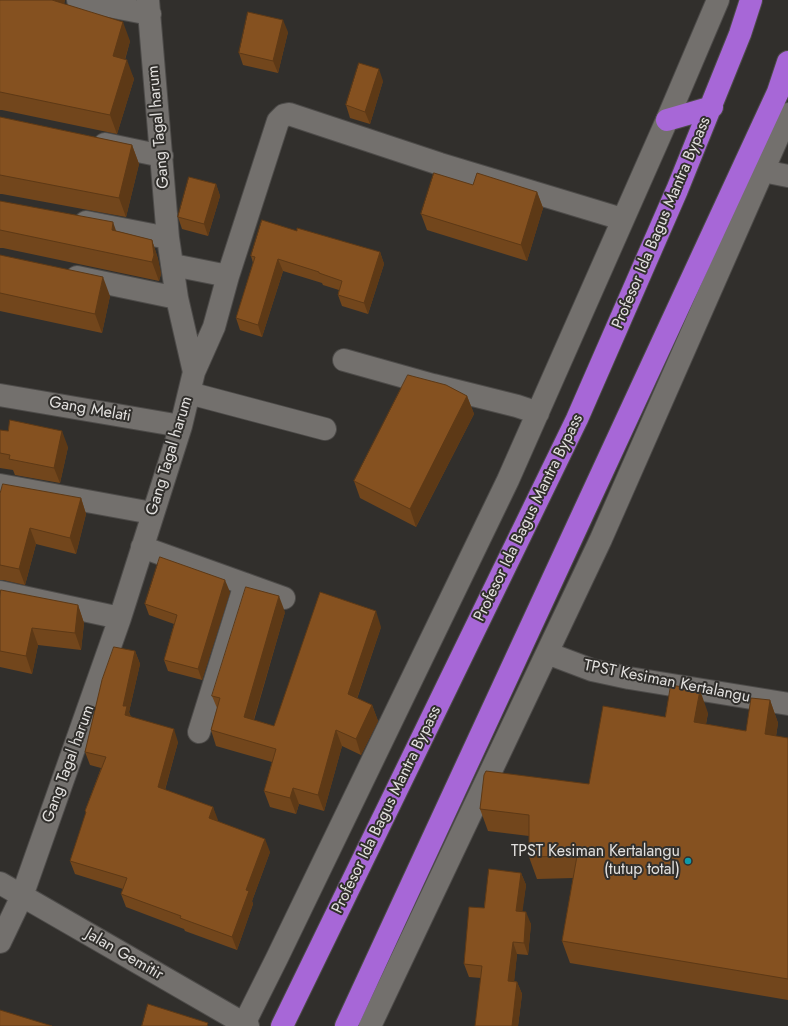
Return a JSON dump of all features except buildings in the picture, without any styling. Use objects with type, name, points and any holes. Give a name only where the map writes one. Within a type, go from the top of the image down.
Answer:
[{"type":"highway","name":"Profesor Ida Bagus Mantra Bypass","points":[[282,1026],[577,419],[678,190],[712,107],[740,34],[751,0]]},
{"type":"highway","points":[[346,1026],[778,92],[788,62]]},
{"type":"highway","points":[[667,120],[712,107]]},
{"type":"street","points":[[78,0],[149,7]]},
{"type":"street","points":[[245,1025],[501,494],[667,120],[718,0]]},
{"type":"street","name":"Gang Tagal harum","points":[[0,942],[22,896],[120,618],[152,513],[181,426],[194,372],[177,298],[168,238],[149,7]]},
{"type":"street","points":[[370,1026],[601,539],[788,114]]},
{"type":"street","points":[[194,372],[214,327],[228,276],[278,121],[284,115],[296,116],[440,164],[622,219]]},
{"type":"street","points":[[84,140],[162,156]]},
{"type":"street","points":[[763,171],[788,176]]},
{"type":"street","points":[[69,219],[168,238]]},
{"type":"street","points":[[173,265],[228,276]]},
{"type":"street","points":[[55,272],[177,298]]},
{"type":"street","points":[[344,360],[433,385],[518,406],[538,413]]},
{"type":"street","points":[[189,393],[325,429]]},
{"type":"street","name":"Gang Melati","points":[[0,395],[181,426]]},
{"type":"street","points":[[0,485],[152,513]]},
{"type":"street","points":[[142,546],[284,598]]},
{"type":"street","points":[[199,732],[245,584]]},
{"type":"street","points":[[0,592],[120,618]]},
{"type":"street","name":"TPST Kesiman Kertalangu","points":[[547,653],[592,670],[629,678],[788,704]]},
{"type":"street","name":"Jalan Gemitir","points":[[0,883],[245,1025]]},
{"type":"place","name":"TPST Kesiman Kertalangu (tutup total)","points":[[688,861]]}]
